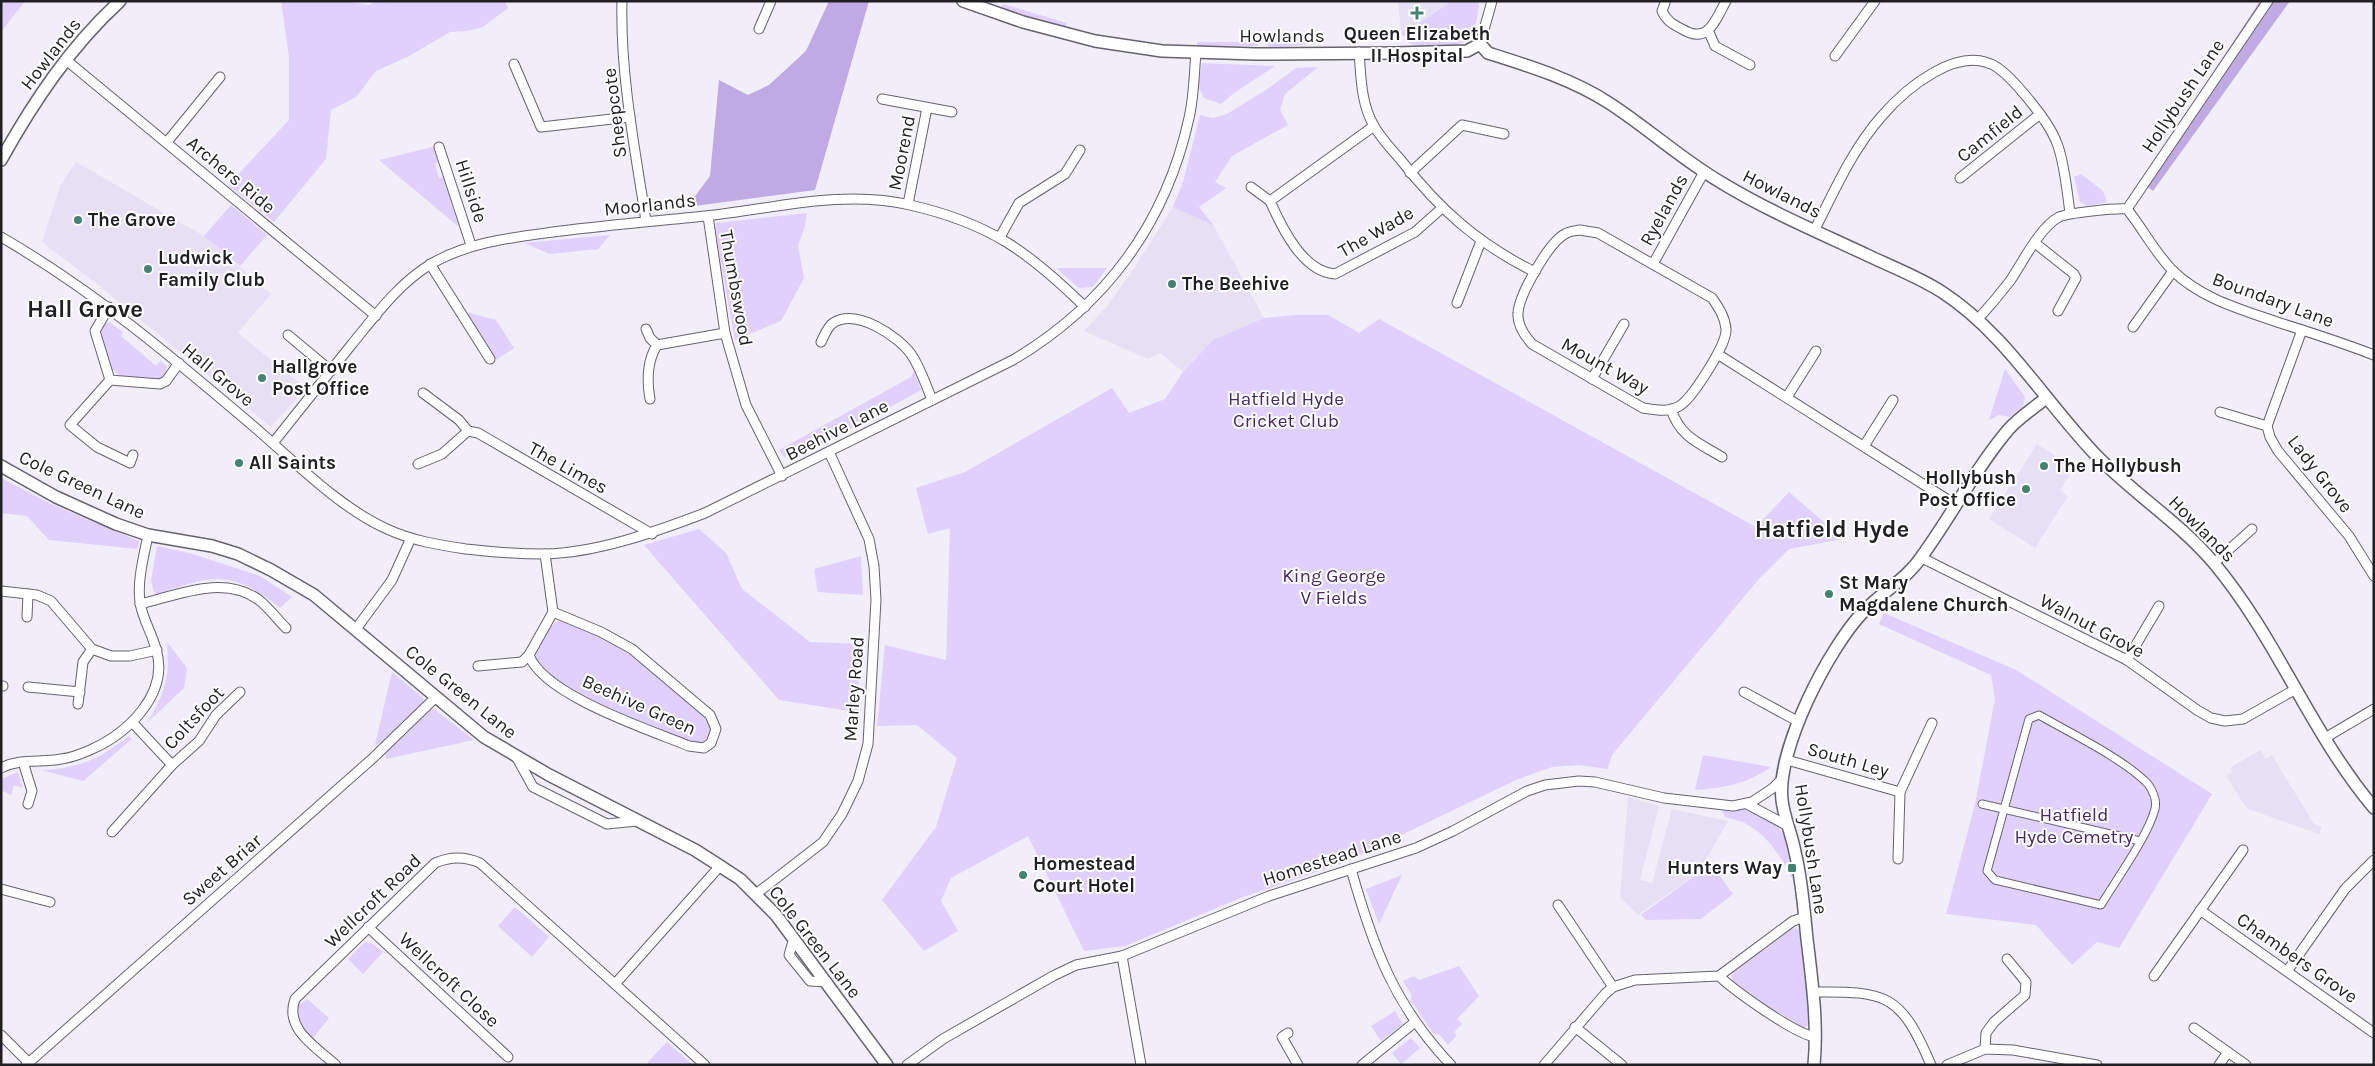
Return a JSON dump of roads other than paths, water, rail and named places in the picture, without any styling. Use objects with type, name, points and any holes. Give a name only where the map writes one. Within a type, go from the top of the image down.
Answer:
[{"type":"street","name":"Howlands","points":[[1,160],[38,96],[100,20],[120,1]]},
{"type":"street","name":"Sheepcote","points":[[622,1],[623,38],[630,117],[646,221]]},
{"type":"street","points":[[760,29],[771,1]]},
{"type":"street","name":"Howlands","points":[[964,1],[1023,22],[1095,41],[1162,51],[1196,53],[1467,51],[1480,44],[1488,53],[1546,73],[1607,102],[1704,172],[1754,202],[1926,282],[1978,320],[2020,364],[2046,398],[2096,455],[2184,531],[2214,562],[2260,625],[2325,738],[2352,780],[2374,808]]},
{"type":"street","points":[[1480,44],[1492,1]]},
{"type":"street","points":[[1666,3],[1662,11],[1667,20],[1692,35],[1702,35],[1708,30],[1726,1]]},
{"type":"street","points":[[1835,56],[1875,1]]},
{"type":"street","name":"Hollybush Lane","points":[[2126,209],[2268,1]]},
{"type":"street","points":[[1708,30],[1715,46],[1750,65]]},
{"type":"street","points":[[1359,52],[1364,98],[1374,126],[1410,173],[1442,208],[1481,241],[1503,257],[1535,272]]},
{"type":"street","name":"Beehive Lane","points":[[411,538],[434,544],[486,551],[545,554],[584,549],[652,534],[705,513],[782,476],[1040,344],[1085,307],[1128,258],[1169,186],[1189,117],[1196,53]]},
{"type":"street","name":"Archers Ride","points":[[66,60],[376,316]]},
{"type":"street","points":[[1814,230],[1854,155],[1871,128],[1898,99],[1928,76],[1943,68],[1964,62],[1977,62],[1997,67],[2018,86],[2040,114],[2058,146],[2070,213]]},
{"type":"street","points":[[514,64],[541,128],[630,117]]},
{"type":"street","points":[[167,142],[220,77]]},
{"type":"street","name":"Moorend","points":[[882,98],[952,112]]},
{"type":"street","name":"Moorend","points":[[908,204],[927,108]]},
{"type":"street","name":"Camfield","points":[[1960,178],[2040,114]]},
{"type":"street","points":[[1410,173],[1462,125],[1504,134]]},
{"type":"street","points":[[1270,201],[1374,126]]},
{"type":"street","name":"Hillside","points":[[439,147],[471,245]]},
{"type":"street","points":[[1000,237],[1019,203],[1065,174],[1080,150]]},
{"type":"street","name":"Ryelands","points":[[1653,264],[1704,172]]},
{"type":"street","name":"The Wade","points":[[1250,187],[1270,201],[1277,216],[1307,262],[1324,273],[1335,274],[1415,232],[1442,208]]},
{"type":"street","name":"Moorlands","points":[[273,443],[376,316],[403,287],[430,264],[471,245],[534,234],[708,216],[834,200],[882,201],[908,204],[956,217],[1000,237],[1046,269],[1085,307]]},
{"type":"street","points":[[1978,320],[2009,282],[2047,226],[2057,218],[2070,213],[2092,213],[2117,208],[2126,209]]},
{"type":"street","name":"Boundary Lane","points":[[2126,209],[2137,221],[2151,246],[2173,271],[2202,292],[2227,304],[2374,354]]},
{"type":"street","name":"Thumbswood","points":[[708,216],[724,333],[746,405],[782,476]]},
{"type":"street","name":"Mount Way","points":[[1580,230],[1598,233],[1712,298],[1722,312],[1726,330],[1719,355],[1682,404],[1671,409],[1659,411],[1643,408],[1532,344],[1522,332],[1518,312],[1535,272],[1551,245],[1564,234],[1580,230]]},
{"type":"street","name":"Hall Grove","points":[[1,237],[37,257],[109,308],[179,363],[339,499],[387,529],[411,538]]},
{"type":"street","points":[[1458,303],[1481,241]]},
{"type":"street","points":[[2035,243],[2074,274],[2076,278],[2058,311]]},
{"type":"street","points":[[430,264],[490,359]]},
{"type":"street","points":[[2133,327],[2173,271]]},
{"type":"street","points":[[109,308],[96,331],[110,380]]},
{"type":"street","points":[[821,342],[832,323],[841,320],[854,320],[884,330],[900,341],[912,356],[932,400]]},
{"type":"street","points":[[1592,379],[1624,324]]},
{"type":"street","points":[[646,329],[650,338],[657,345]]},
{"type":"street","name":"Lady Grove","points":[[2302,330],[2267,426],[2270,437],[2278,451],[2349,536],[2374,576]]},
{"type":"street","points":[[657,345],[724,333]]},
{"type":"street","points":[[288,335],[331,371]]},
{"type":"street","points":[[650,399],[648,387],[650,360],[657,345]]},
{"type":"street","points":[[1786,397],[1816,351]]},
{"type":"street","points":[[1719,355],[1956,505]]},
{"type":"street","points":[[110,380],[160,384],[166,380],[179,363]]},
{"type":"street","points":[[110,380],[70,426],[97,446],[130,463],[133,455]]},
{"type":"street","name":"The Limes","points":[[423,393],[459,420],[468,431],[478,433],[510,454],[652,534]]},
{"type":"street","name":"Hollybush Lane","points":[[1814,1065],[1816,1037],[1814,992],[1805,917],[1795,852],[1782,800],[1782,780],[1799,722],[1817,680],[1840,640],[1864,611],[1907,574],[1922,558],[2009,428],[2046,398]]},
{"type":"street","points":[[1864,446],[1893,400]]},
{"type":"street","points":[[1671,409],[1675,423],[1683,433],[1722,457]]},
{"type":"street","points":[[2220,412],[2267,426]]},
{"type":"street","points":[[418,464],[442,454],[468,431]]},
{"type":"street","name":"Marley Road","points":[[756,894],[823,842],[842,814],[858,781],[868,744],[876,600],[874,566],[869,539],[830,452]]},
{"type":"street","name":"Cole Green Lane","points":[[1,466],[56,497],[116,524],[148,535],[212,546],[238,554],[271,570],[314,596],[484,737],[517,758],[695,850],[720,866],[756,894],[794,938],[887,1065]]},
{"type":"street","points":[[2214,562],[2252,529]]},
{"type":"street","points":[[1,768],[24,762],[61,760],[89,751],[110,740],[132,722],[154,692],[159,674],[157,650],[140,604],[140,585],[148,535]]},
{"type":"street","points":[[356,629],[392,580],[411,538]]},
{"type":"street","points":[[478,666],[522,662],[529,655],[553,612],[545,554]]},
{"type":"street","name":"Walnut Grove","points":[[1922,558],[2127,660],[2211,718],[2225,721],[2243,720],[2296,688]]},
{"type":"street","points":[[140,604],[208,587],[237,589],[259,600],[286,628]]},
{"type":"street","points":[[1,591],[28,594],[51,601],[92,650],[111,656],[130,656],[157,650]]},
{"type":"street","points":[[27,617],[28,594]]},
{"type":"street","points":[[2127,660],[2159,606]]},
{"type":"street","name":"Beehive Green","points":[[529,655],[531,661],[547,678],[596,708],[689,746],[704,748],[711,743],[716,728],[710,715],[632,649],[601,632],[553,612]]},
{"type":"street","points":[[78,704],[83,662],[92,650]]},
{"type":"street","points":[[28,687],[80,692]]},
{"type":"street","name":"Coltsfoot","points":[[112,832],[172,765],[199,741],[216,716],[240,692]]},
{"type":"street","points":[[1744,692],[1799,722]]},
{"type":"street","name":"Sweet Briar","points":[[27,1064],[366,764],[436,697]]},
{"type":"street","points":[[2325,738],[2374,709]]},
{"type":"street","points":[[2039,715],[2135,773],[2149,786],[2155,797],[2155,808],[2140,841],[2101,905],[1995,880],[1987,871],[2004,809],[2029,719],[2039,715]]},
{"type":"street","name":"Coltsfoot","points":[[132,722],[172,765]]},
{"type":"street","name":"South Ley","points":[[1898,859],[1900,792],[1932,723]]},
{"type":"street","points":[[517,758],[533,787],[607,824],[637,821]]},
{"type":"street","name":"South Ley","points":[[1787,760],[1900,792]]},
{"type":"street","points":[[24,762],[32,791],[28,804]]},
{"type":"street","name":"Homestead Lane","points":[[907,1065],[943,1039],[1053,976],[1076,965],[1122,956],[1228,912],[1423,845],[1527,791],[1545,785],[1595,782],[1664,798],[1733,806],[1747,804],[1774,788],[1782,780]]},
{"type":"street","points":[[1747,804],[1788,826]]},
{"type":"street","points":[[1982,804],[2140,841]]},
{"type":"street","points":[[2154,976],[2243,850]]},
{"type":"street","name":"Wellcroft Road","points":[[336,1065],[295,1028],[292,1020],[292,1006],[295,999],[435,863],[445,858],[468,857],[480,863],[615,984]]},
{"type":"street","points":[[2288,970],[2345,889],[2374,860]]},
{"type":"street","points":[[705,1065],[615,984],[720,866]]},
{"type":"street","points":[[1351,869],[1375,948],[1398,995],[1415,1022],[1451,1065]]},
{"type":"street","points":[[1,889],[50,902]]},
{"type":"street","points":[[1558,905],[1614,987]]},
{"type":"street","name":"Chambers Grove","points":[[2200,910],[2288,970],[2374,1033]]},
{"type":"street","points":[[1544,1065],[1576,1027],[1614,987],[1635,980],[1719,976],[1794,920],[1805,917]]},
{"type":"street","name":"Wellcroft Close","points":[[368,927],[508,1057]]},
{"type":"street","points":[[1122,956],[1141,1065]]},
{"type":"street","points":[[1985,1049],[1986,1033],[2026,995],[2026,982],[2007,959]]},
{"type":"street","points":[[1719,976],[1732,989],[1808,1036],[1816,1037]]},
{"type":"street","points":[[1814,992],[1854,991],[1877,996],[1898,1006],[1917,1031],[1931,1065]]},
{"type":"street","points":[[1362,1065],[1415,1022]]},
{"type":"street","points":[[1576,1027],[1622,1065]]},
{"type":"street","points":[[2194,1028],[2246,1065]]},
{"type":"street","points":[[1288,1033],[1282,1037],[1298,1065]]},
{"type":"street","points":[[1,1035],[27,1064]]},
{"type":"street","points":[[1947,1065],[1985,1049],[2013,1050],[2097,1065]]},
{"type":"street","points":[[2219,1065],[2228,1052]]},
{"type":"place","name":"Queen Elizabeth II Hospital","points":[[1417,13]]},
{"type":"place","name":"The Grove","points":[[78,220]]},
{"type":"place","name":"Ludwick Family Club","points":[[148,269]]},
{"type":"place","name":"The Beehive","points":[[1172,284]]},
{"type":"place","name":"Hallgrove Post Office","points":[[262,378]]},
{"type":"place","name":"All Saints","points":[[239,463]]},
{"type":"place","name":"The Hollybush","points":[[2044,466]]},
{"type":"place","name":"Hollybush Post Office","points":[[2026,489]]},
{"type":"place","name":"St Mary Magdalene Church","points":[[1829,594]]},
{"type":"place","name":"Hunters Way","points":[[1792,868]]},
{"type":"place","name":"Homestead Court Hotel","points":[[1023,875]]},
{"type":"district","name":"Hall Grove","points":[[85,309]]},
{"type":"district","name":"Hatfield Hyde","points":[[1832,529]]},
{"type":"park label","name":"Hatfield Hyde Cricket Club","points":[[1286,410]]},
{"type":"park label","name":"King George V Fields","points":[[1334,587]]},
{"type":"park label","name":"Hatfield Hyde Cemetry","points":[[2074,826]]}]
